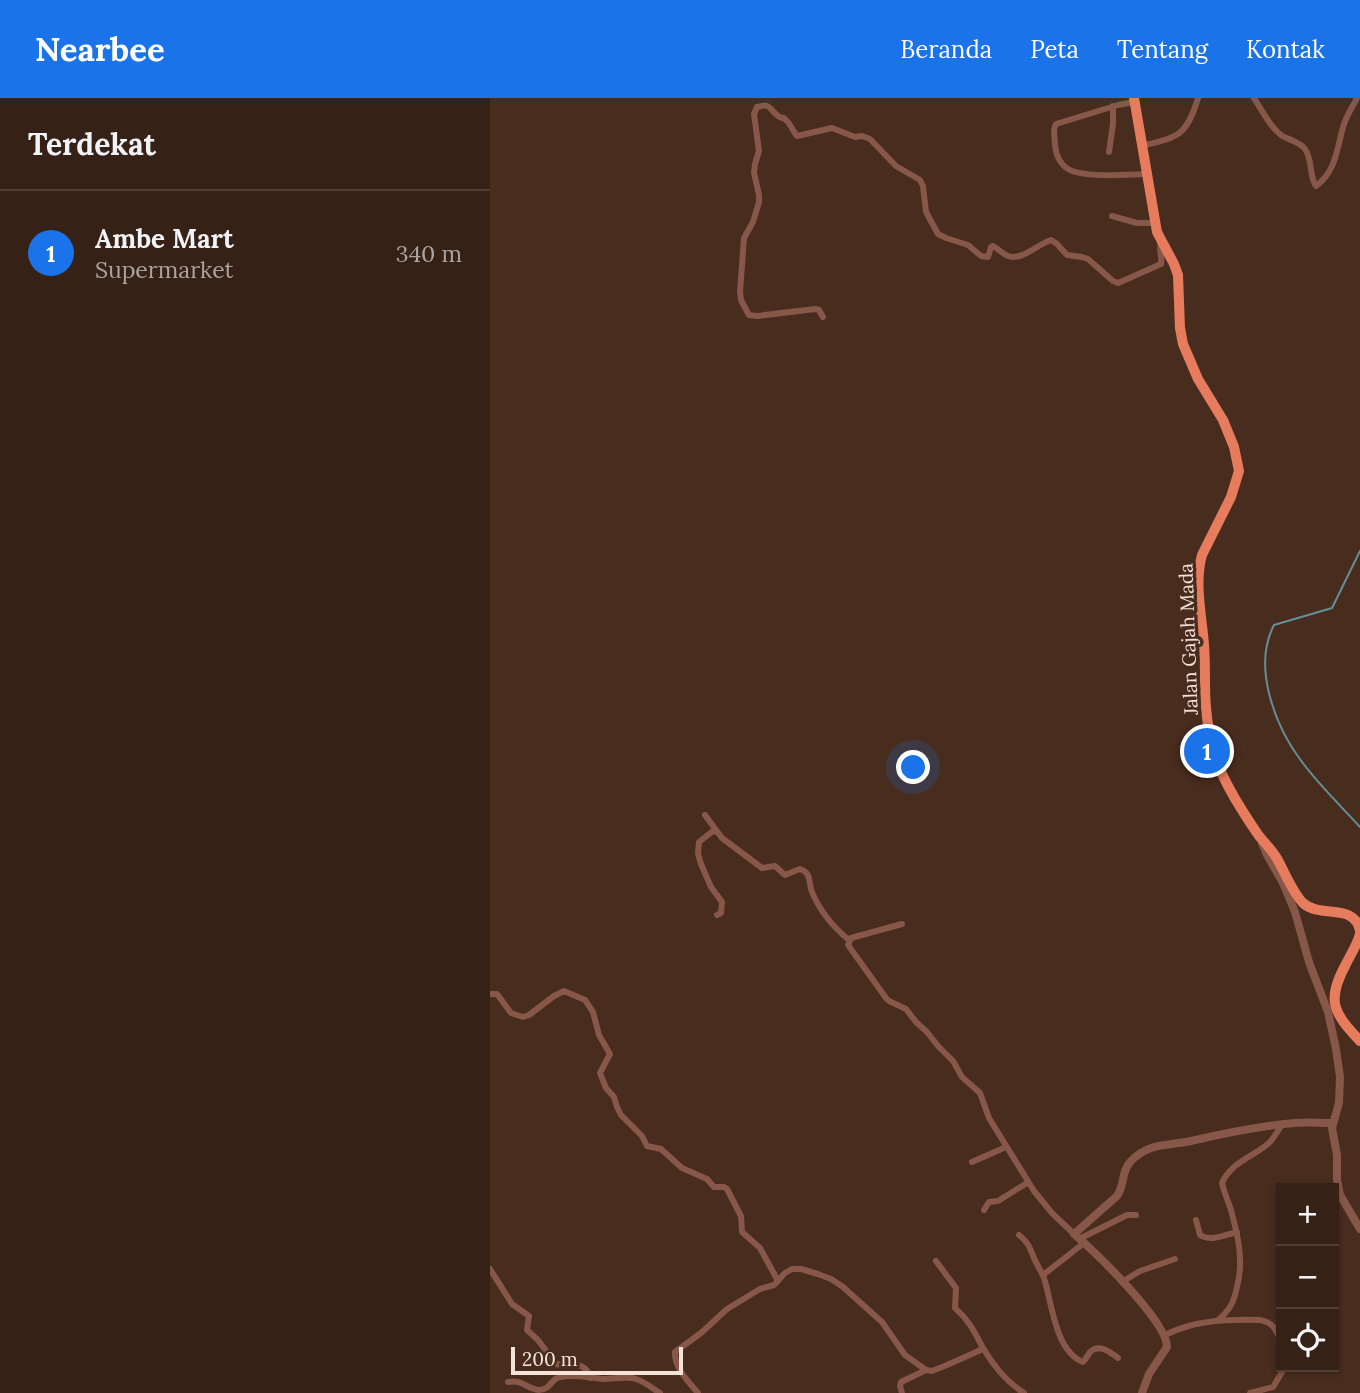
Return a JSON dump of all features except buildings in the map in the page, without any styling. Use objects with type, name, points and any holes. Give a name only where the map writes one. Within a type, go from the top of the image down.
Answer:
[{"type":"highway","name":"Jalan Gajah Mada","points":[[1134,100],[1155,223],[1161,243],[1178,275],[1183,344],[1198,379],[1223,420],[1234,447],[1239,471],[1231,497],[1200,562],[1205,684],[1212,747],[1237,803],[1277,858],[1303,903],[1319,911],[1348,914],[1358,922],[1360,932],[1339,978],[1334,1000],[1339,1017],[1360,1041]]},
{"type":"street","points":[[1141,146],[1181,133],[1198,98]]},
{"type":"street","points":[[1254,98],[1276,130],[1304,148],[1312,165],[1313,183],[1316,186],[1333,164],[1345,122],[1357,98]]},
{"type":"street","points":[[1134,100],[1054,125],[1053,131],[1057,155],[1066,167],[1073,171],[1146,174]]},
{"type":"street","points":[[1109,152],[1113,106]]},
{"type":"street","points":[[823,317],[819,310],[815,309],[749,315],[741,300],[744,238],[753,222],[759,202],[754,173],[759,151],[754,114],[757,107],[771,108],[785,119],[797,136],[832,128],[855,137],[870,139],[896,166],[920,180],[926,212],[938,233],[946,239],[968,245],[981,256],[988,257],[993,246],[1006,256],[1014,257],[1051,240],[1067,255],[1088,259],[1118,283],[1161,264],[1161,243]]},
{"type":"street","points":[[1112,216],[1138,223],[1155,223]]},
{"type":"street","points":[[705,815],[717,832],[762,868],[775,866],[785,875],[800,869],[806,872],[813,893],[831,924],[849,940]]},
{"type":"street","points":[[716,915],[721,913],[722,902],[711,887],[698,854],[699,842],[713,830],[717,832]]},
{"type":"street","points":[[1260,836],[1295,912],[1309,962],[1328,1013],[1340,1077],[1339,1103],[1332,1123],[1337,1155],[1337,1180],[1339,1192],[1360,1229]]},
{"type":"street","points":[[849,940],[902,924]]},
{"type":"street","points":[[849,940],[848,945],[886,998],[909,1011],[953,1061],[962,1077],[980,1093],[985,1110],[1027,1183],[1042,1203],[1093,1250],[1137,1297],[1165,1335],[1167,1347],[1149,1374],[1143,1393]]},
{"type":"street","points":[[490,994],[497,994],[511,1013],[523,1017],[562,992],[566,991],[585,1000],[593,1012],[599,1035],[610,1055],[600,1073],[621,1115],[642,1136],[647,1146],[662,1149],[682,1168],[707,1179],[714,1188],[727,1189],[741,1216],[742,1232],[760,1248],[778,1281]]},
{"type":"street","points":[[1043,1275],[1117,1196],[1122,1188],[1126,1167],[1149,1148],[1282,1124],[1332,1123]]},
{"type":"street","points":[[1218,1320],[1231,1306],[1240,1280],[1241,1255],[1223,1187],[1224,1179],[1236,1165],[1269,1143],[1282,1124]]},
{"type":"street","points":[[972,1162],[1006,1147]]},
{"type":"street","points":[[984,1210],[989,1202],[998,1201],[1027,1183]]},
{"type":"street","points":[[1079,1239],[1126,1215],[1136,1215]]},
{"type":"street","points":[[1196,1220],[1200,1235],[1204,1238],[1237,1232]]},
{"type":"street","points":[[1019,1235],[1029,1244],[1043,1275],[1063,1342],[1075,1358],[1083,1362],[1092,1350],[1099,1348],[1118,1358]]},
{"type":"street","points":[[1122,1282],[1140,1271],[1175,1259]]},
{"type":"street","points":[[936,1261],[956,1289],[955,1308],[974,1329],[983,1349],[1001,1372],[1024,1393]]},
{"type":"street","points":[[490,1269],[512,1304],[529,1316],[527,1330],[556,1364],[580,1366],[588,1372],[590,1378]]},
{"type":"street","points":[[698,1393],[674,1358],[675,1352],[727,1309],[748,1295],[774,1285],[792,1269],[801,1269],[831,1279],[854,1296],[881,1322],[905,1355],[926,1370],[932,1371],[983,1349]]},
{"type":"street","points":[[1165,1335],[1196,1324],[1218,1320],[1265,1321],[1276,1330]]},
{"type":"street","points":[[902,1393],[901,1382],[926,1370]]},
{"type":"street","points":[[1250,1393],[1264,1392],[1273,1387],[1282,1372]]},
{"type":"street","points":[[508,1382],[520,1381],[536,1390],[542,1390],[551,1386],[557,1377],[634,1378],[660,1393]]},
{"type":"waterway","points":[[1360,551],[1332,608],[1274,625],[1265,659],[1266,677],[1275,714],[1292,748],[1360,827]]},
{"type":"place","name":"Ambe Mart","points":[[1207,751]]}]
